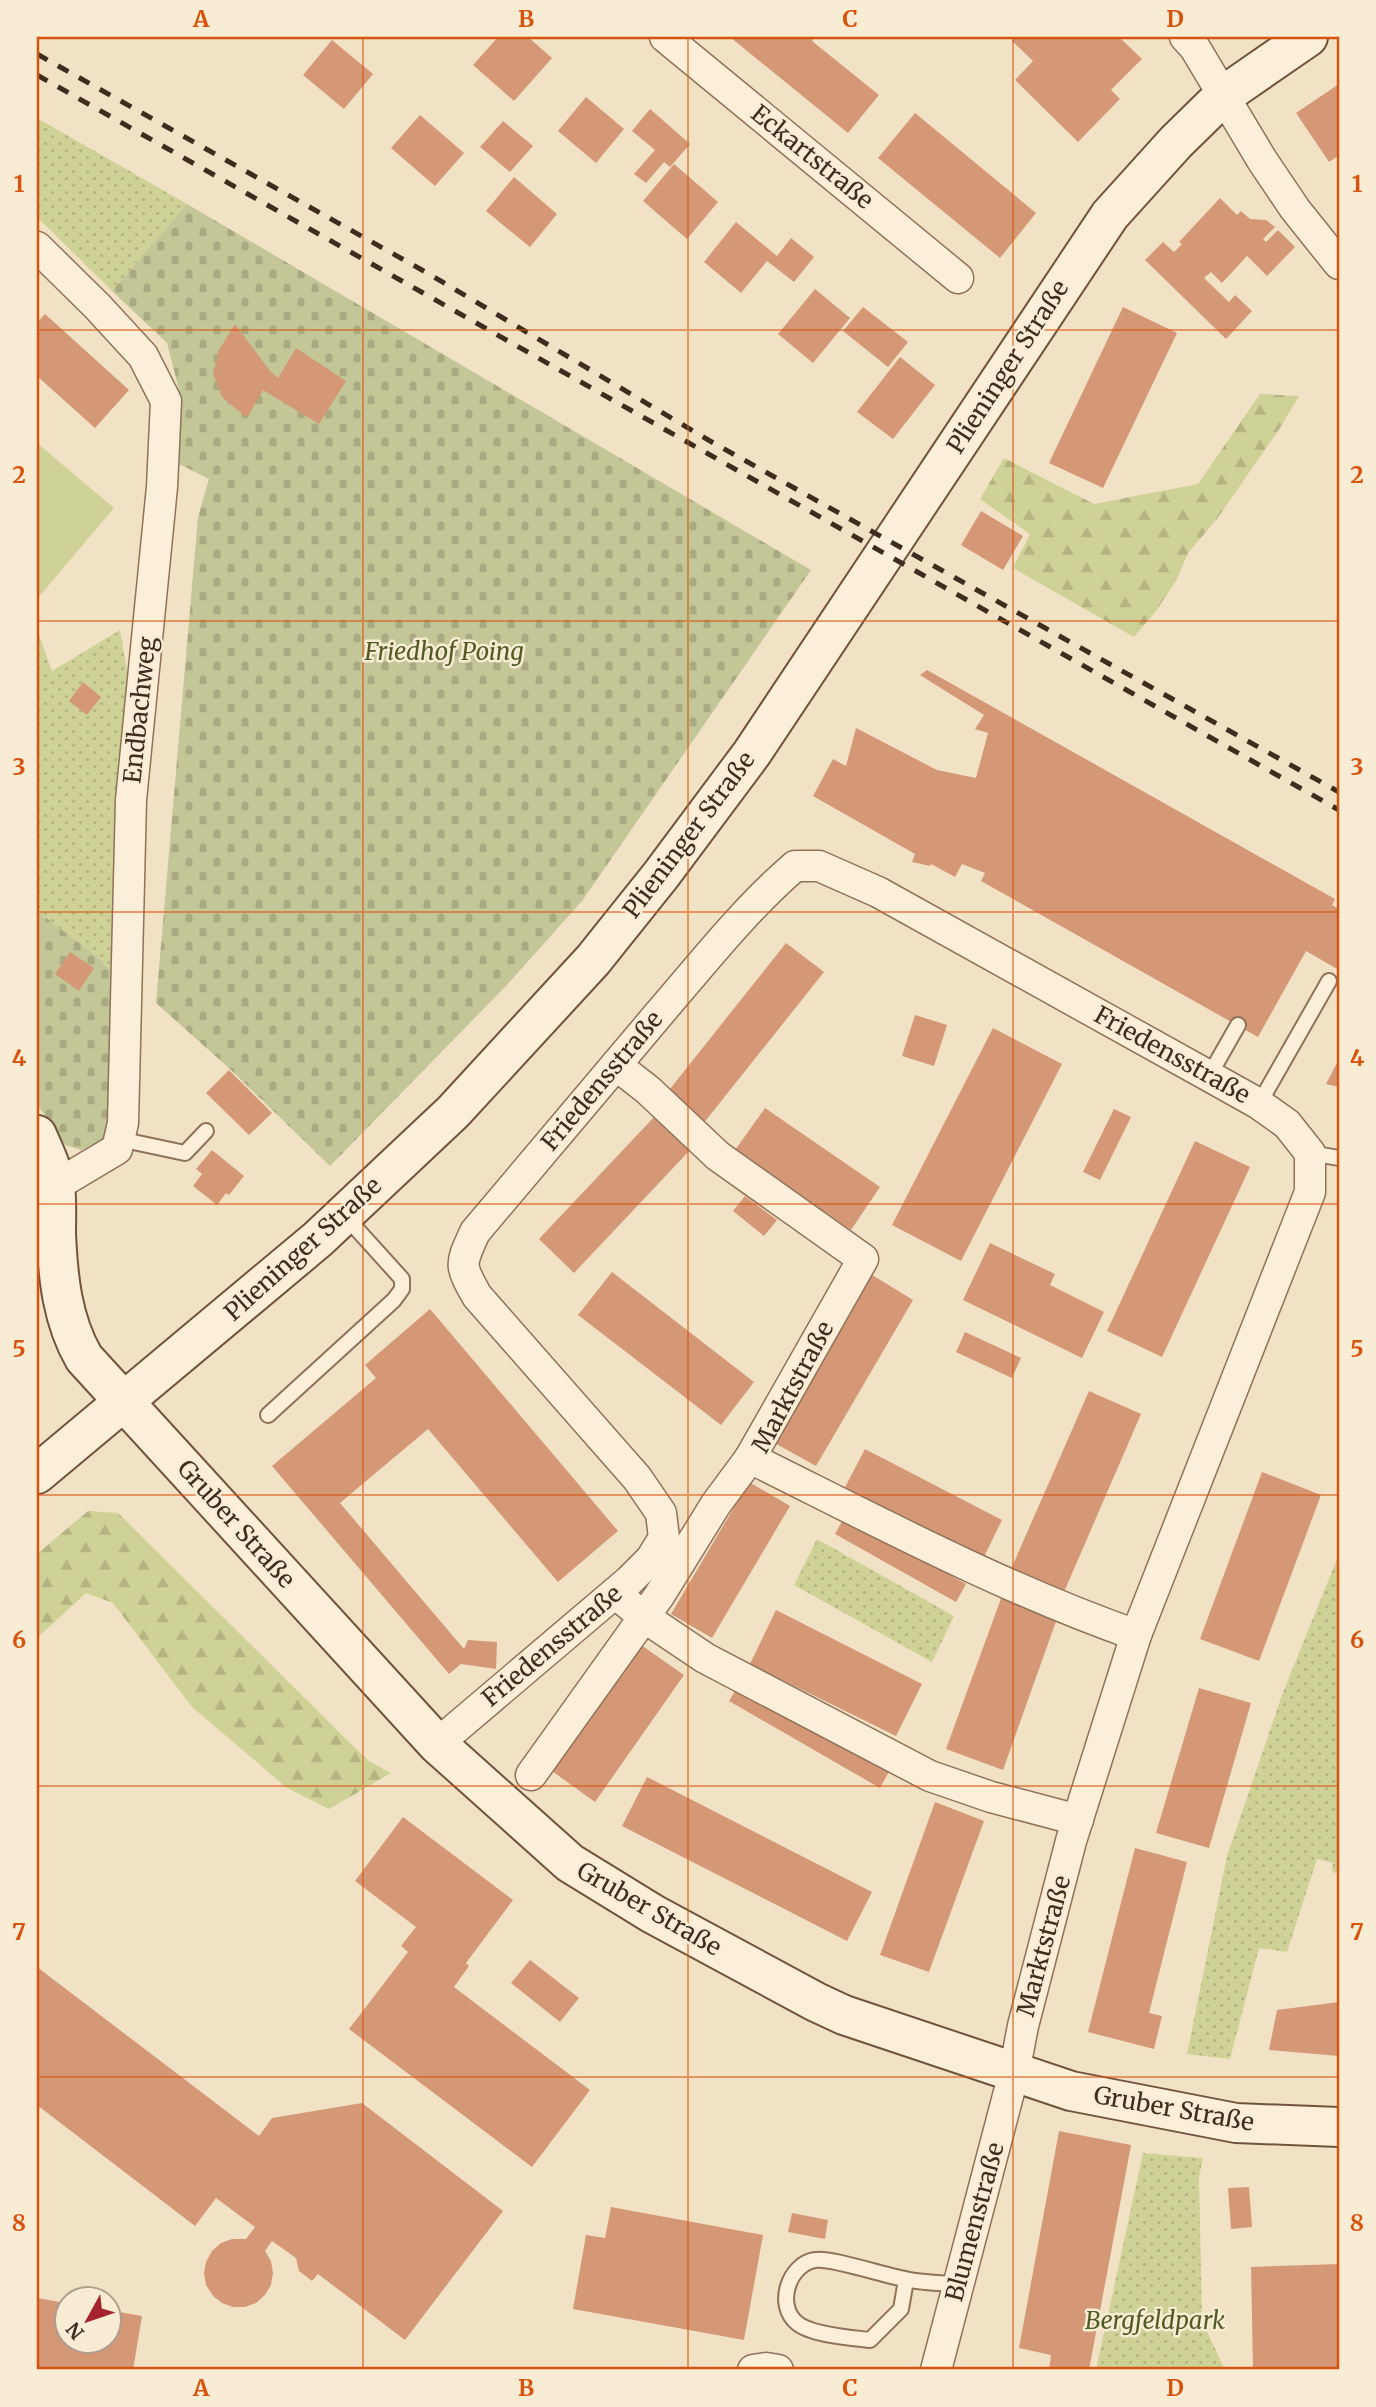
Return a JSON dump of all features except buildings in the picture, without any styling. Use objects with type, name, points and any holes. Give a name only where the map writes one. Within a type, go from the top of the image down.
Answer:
[{"type":"street","name":"Eckartstraße","points":[[665,37],[958,278]]},
{"type":"street","points":[[1185,37],[1295,209],[1339,264]]},
{"type":"street","name":"Plieninger Straße","points":[[37,1474],[230,1315],[344,1215],[453,1112],[593,960],[661,875],[760,741],[1110,215],[1172,146],[1224,96],[1308,37]]},
{"type":"street","name":"Endbachweg","points":[[37,247],[143,356],[166,401],[162,487],[131,800],[123,1123],[119,1139]]},
{"type":"street","name":"Friedensstraße","points":[[436,1744],[615,1593],[651,1559],[664,1538],[661,1513],[637,1478],[477,1296],[461,1262],[475,1232],[719,943],[773,885],[795,866],[819,866],[878,892],[1259,1104],[1325,1156]]},
{"type":"street","name":"Marktstraße","points":[[616,1065],[648,1090],[718,1156],[863,1259],[750,1458],[993,1579],[1076,1614],[1136,1635]]},
{"type":"street","name":"Gruber Straße","points":[[37,1135],[55,1186],[57,1248],[65,1314],[73,1338],[84,1358],[436,1744],[570,1863],[653,1914],[835,2011],[1014,2073],[1071,2091],[1236,2123],[1339,2127]]},
{"type":"street","points":[[55,1186],[117,1149],[119,1139]]},
{"type":"street","name":"Marktstraße","points":[[1014,2073],[1023,2026],[1078,1820],[1136,1635],[1325,1156]]},
{"type":"street","name":"Friedensstraße","points":[[531,1775],[659,1596],[716,1504],[750,1458]]},
{"type":"street","points":[[615,1593],[644,1617],[705,1658],[930,1776],[991,1797],[1078,1820]]},
{"type":"street","name":"Blumenstraße","points":[[936,2370],[1014,2073]]},
{"type":"street","points":[[753,2370],[778,2370]]},
{"type":"lane","points":[[1259,1104],[1329,981]]},
{"type":"lane","points":[[1209,1076],[1238,1026]]},
{"type":"lane","points":[[119,1139],[185,1153],[206,1131]]},
{"type":"lane","points":[[268,1415],[402,1290],[402,1279],[344,1215]]},
{"type":"lane","points":[[906,2280],[901,2309],[870,2340],[814,2331],[797,2324],[789,2314],[786,2297],[793,2274],[801,2264],[817,2259],[906,2280],[958,2284]]},
{"type":"green space","points":[[37,118],[187,204],[112,291],[37,217]]},
{"type":"green space","name":"Friedhof Poing","points":[[187,204],[811,570],[582,901],[505,987],[330,1166],[230,1069],[156,1003],[198,517],[209,479],[177,463],[182,401],[167,343],[112,291]]},
{"type":"green space","points":[[1260,394],[1299,396],[1217,519],[1188,553],[1177,579],[1156,611],[1134,637],[1013,568],[1030,534],[980,499],[1004,458],[1094,504],[1198,484]]},
{"type":"green space","points":[[37,443],[114,508],[37,599]]},
{"type":"green space","points":[[120,630],[129,682],[118,978],[98,957],[37,911],[37,636],[39,635],[52,671]]},
{"type":"green space","points":[[37,911],[98,957],[118,978],[114,1114],[104,1139],[81,1150],[65,1145],[37,1104]]},
{"type":"green space","points":[[88,1511],[118,1513],[369,1761],[391,1773],[329,1809],[287,1788],[192,1707],[113,1603],[86,1593],[37,1638],[37,1554]]},
{"type":"green space","points":[[817,1539],[954,1616],[932,1662],[794,1585]]},
{"type":"green space","points":[[1339,1554],[1339,1874],[1332,1872],[1333,1863],[1317,1859],[1287,1952],[1259,1948],[1230,2059],[1187,2054],[1227,1856],[1282,1695]]},
{"type":"green space","name":"Bergfeldpark","points":[[1143,2153],[1203,2158],[1199,2177],[1202,2321],[1225,2370],[1096,2370]]},
{"type":"railway","points":[[37,54],[429,274],[710,441],[1339,792]]},
{"type":"railway","points":[[37,75],[1339,810]]}]
